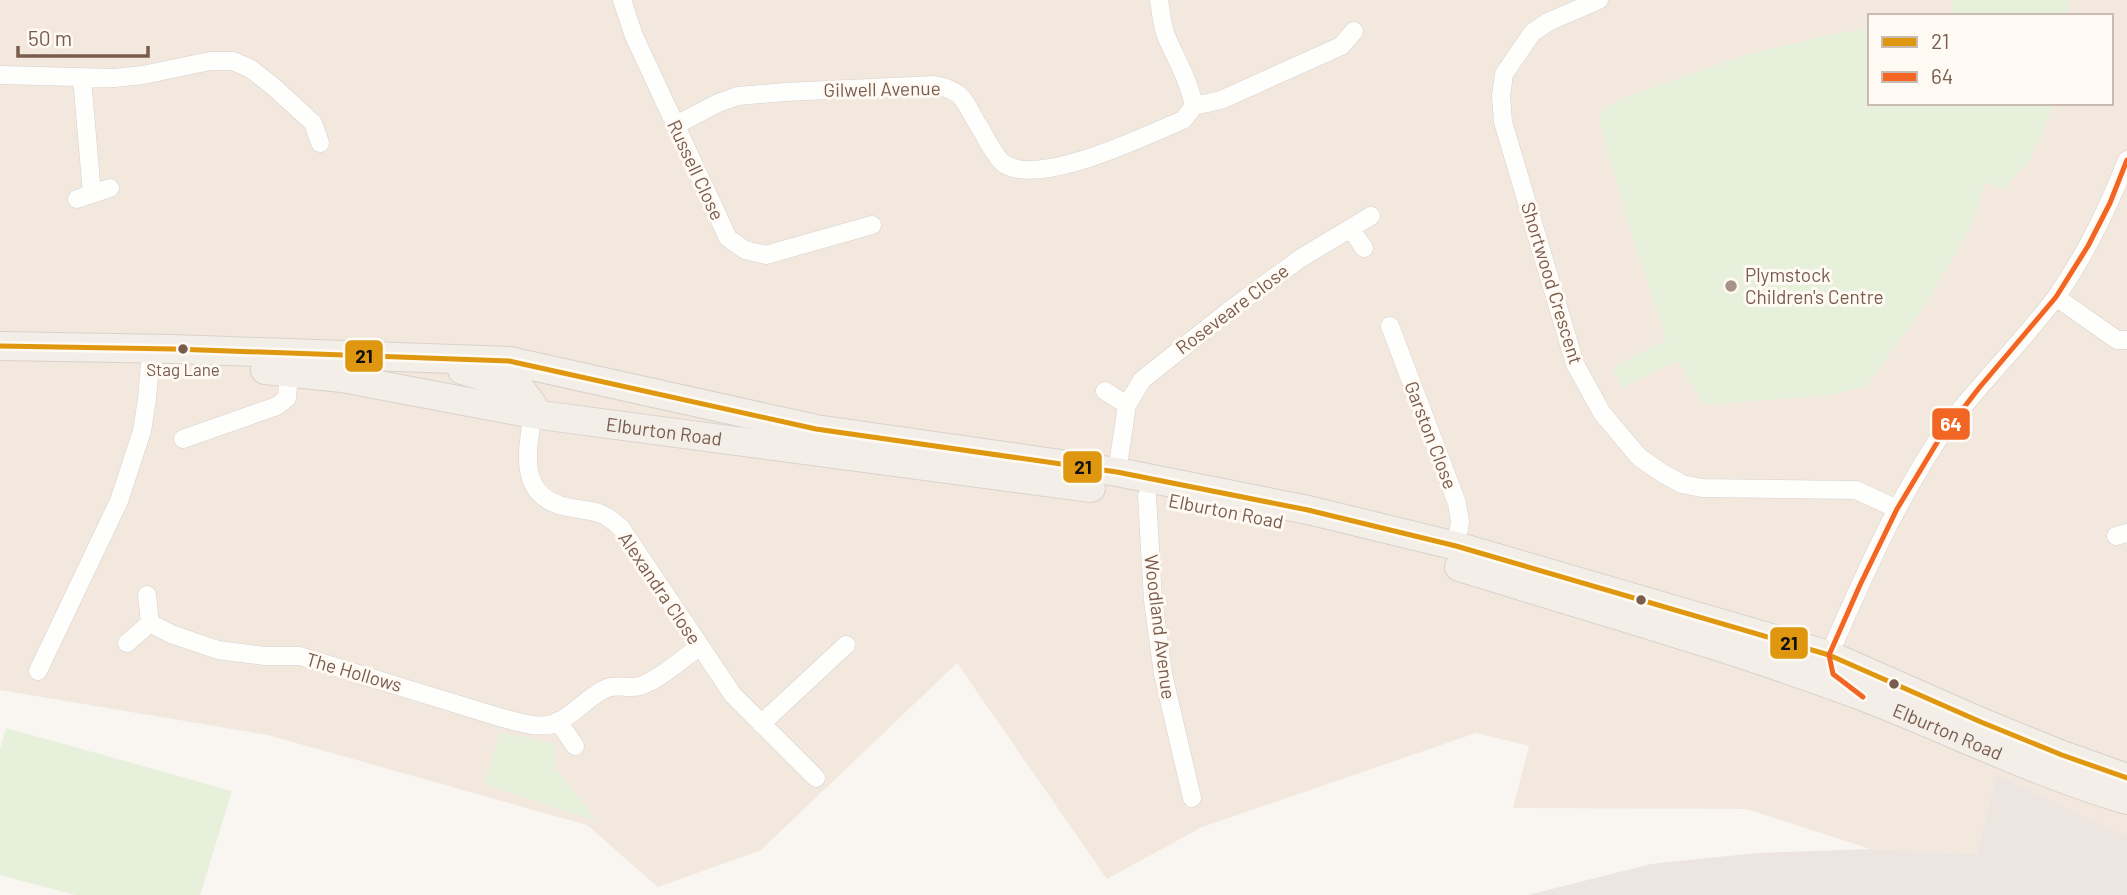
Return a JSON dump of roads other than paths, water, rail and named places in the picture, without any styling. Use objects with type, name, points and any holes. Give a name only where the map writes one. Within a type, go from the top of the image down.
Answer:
[{"type":"main road","name":"Elburton Road","points":[[0,346],[174,349],[509,361],[816,429],[1116,472],[1308,510],[1456,546],[1829,655],[1980,722],[2127,778]]},
{"type":"main road","points":[[422,358],[519,387],[531,404],[533,414]]},
{"type":"main road","name":"Elburton Road","points":[[0,362],[150,364],[289,372],[342,378],[533,414],[1147,496],[1304,527],[1441,562],[1751,657],[1944,728],[2042,771],[2127,800]]},
{"type":"main road","points":[[563,373],[558,398],[560,406],[566,412],[611,419],[633,427]]},
{"type":"street","name":"Russell Close","points":[[622,0],[634,36],[728,238],[745,250],[766,255],[872,225]]},
{"type":"street","points":[[1159,0],[1166,36],[1190,89],[1194,106]]},
{"type":"street","name":"Shortwood Crescent","points":[[1599,0],[1548,22],[1532,33],[1504,74],[1501,96],[1503,121],[1575,364],[1602,413],[1639,457],[1682,484],[1702,488],[1856,490],[1897,509]]},
{"type":"street","name":"Gilwell Avenue","points":[[676,125],[718,103],[738,96],[935,85],[954,89],[964,100],[1003,162],[1020,169],[1043,168],[1076,163],[1183,120],[1194,106],[1221,100],[1341,46],[1354,31]]},
{"type":"street","points":[[0,75],[114,78],[211,61],[233,61],[251,69],[313,123],[320,143]]},
{"type":"street","points":[[82,78],[85,196],[110,188]]},
{"type":"street","points":[[1863,697],[1833,674],[1829,655],[1897,509],[1938,441],[1979,387],[2056,297],[2088,246],[2110,203],[2127,160]]},
{"type":"street","name":"Roseveare Close","points":[[1116,472],[1127,405],[1142,380],[1301,258],[1371,216]]},
{"type":"street","points":[[1351,229],[1364,248]]},
{"type":"street","points":[[2056,297],[2117,340],[2127,340]]},
{"type":"street","name":"Garston Close","points":[[1390,326],[1457,503],[1460,522],[1456,546]]},
{"type":"street","points":[[38,671],[119,501],[142,430],[150,364]]},
{"type":"street","points":[[183,439],[277,406],[287,398],[289,372]]},
{"type":"street","points":[[1105,391],[1127,405]]},
{"type":"street","name":"Alexandra Close","points":[[533,414],[527,469],[532,483],[549,502],[568,508],[592,510],[609,517],[621,528],[733,695],[817,778]]},
{"type":"street","name":"Woodland Avenue","points":[[1147,496],[1153,600],[1163,674],[1192,798]]},
{"type":"street","points":[[127,643],[150,623],[147,595]]},
{"type":"street","name":"The Hollows","points":[[150,623],[171,634],[218,650],[265,656],[300,656],[522,723],[540,725],[558,721]]},
{"type":"street","points":[[761,724],[846,645]]},
{"type":"street","points":[[575,747],[558,721],[604,689],[612,686],[640,686],[699,647]]},
{"type":"place","name":"Plymstock Children's Centre","points":[[1731,286]]},
{"type":"place","name":"Stag Lane","points":[[183,349]]}]
